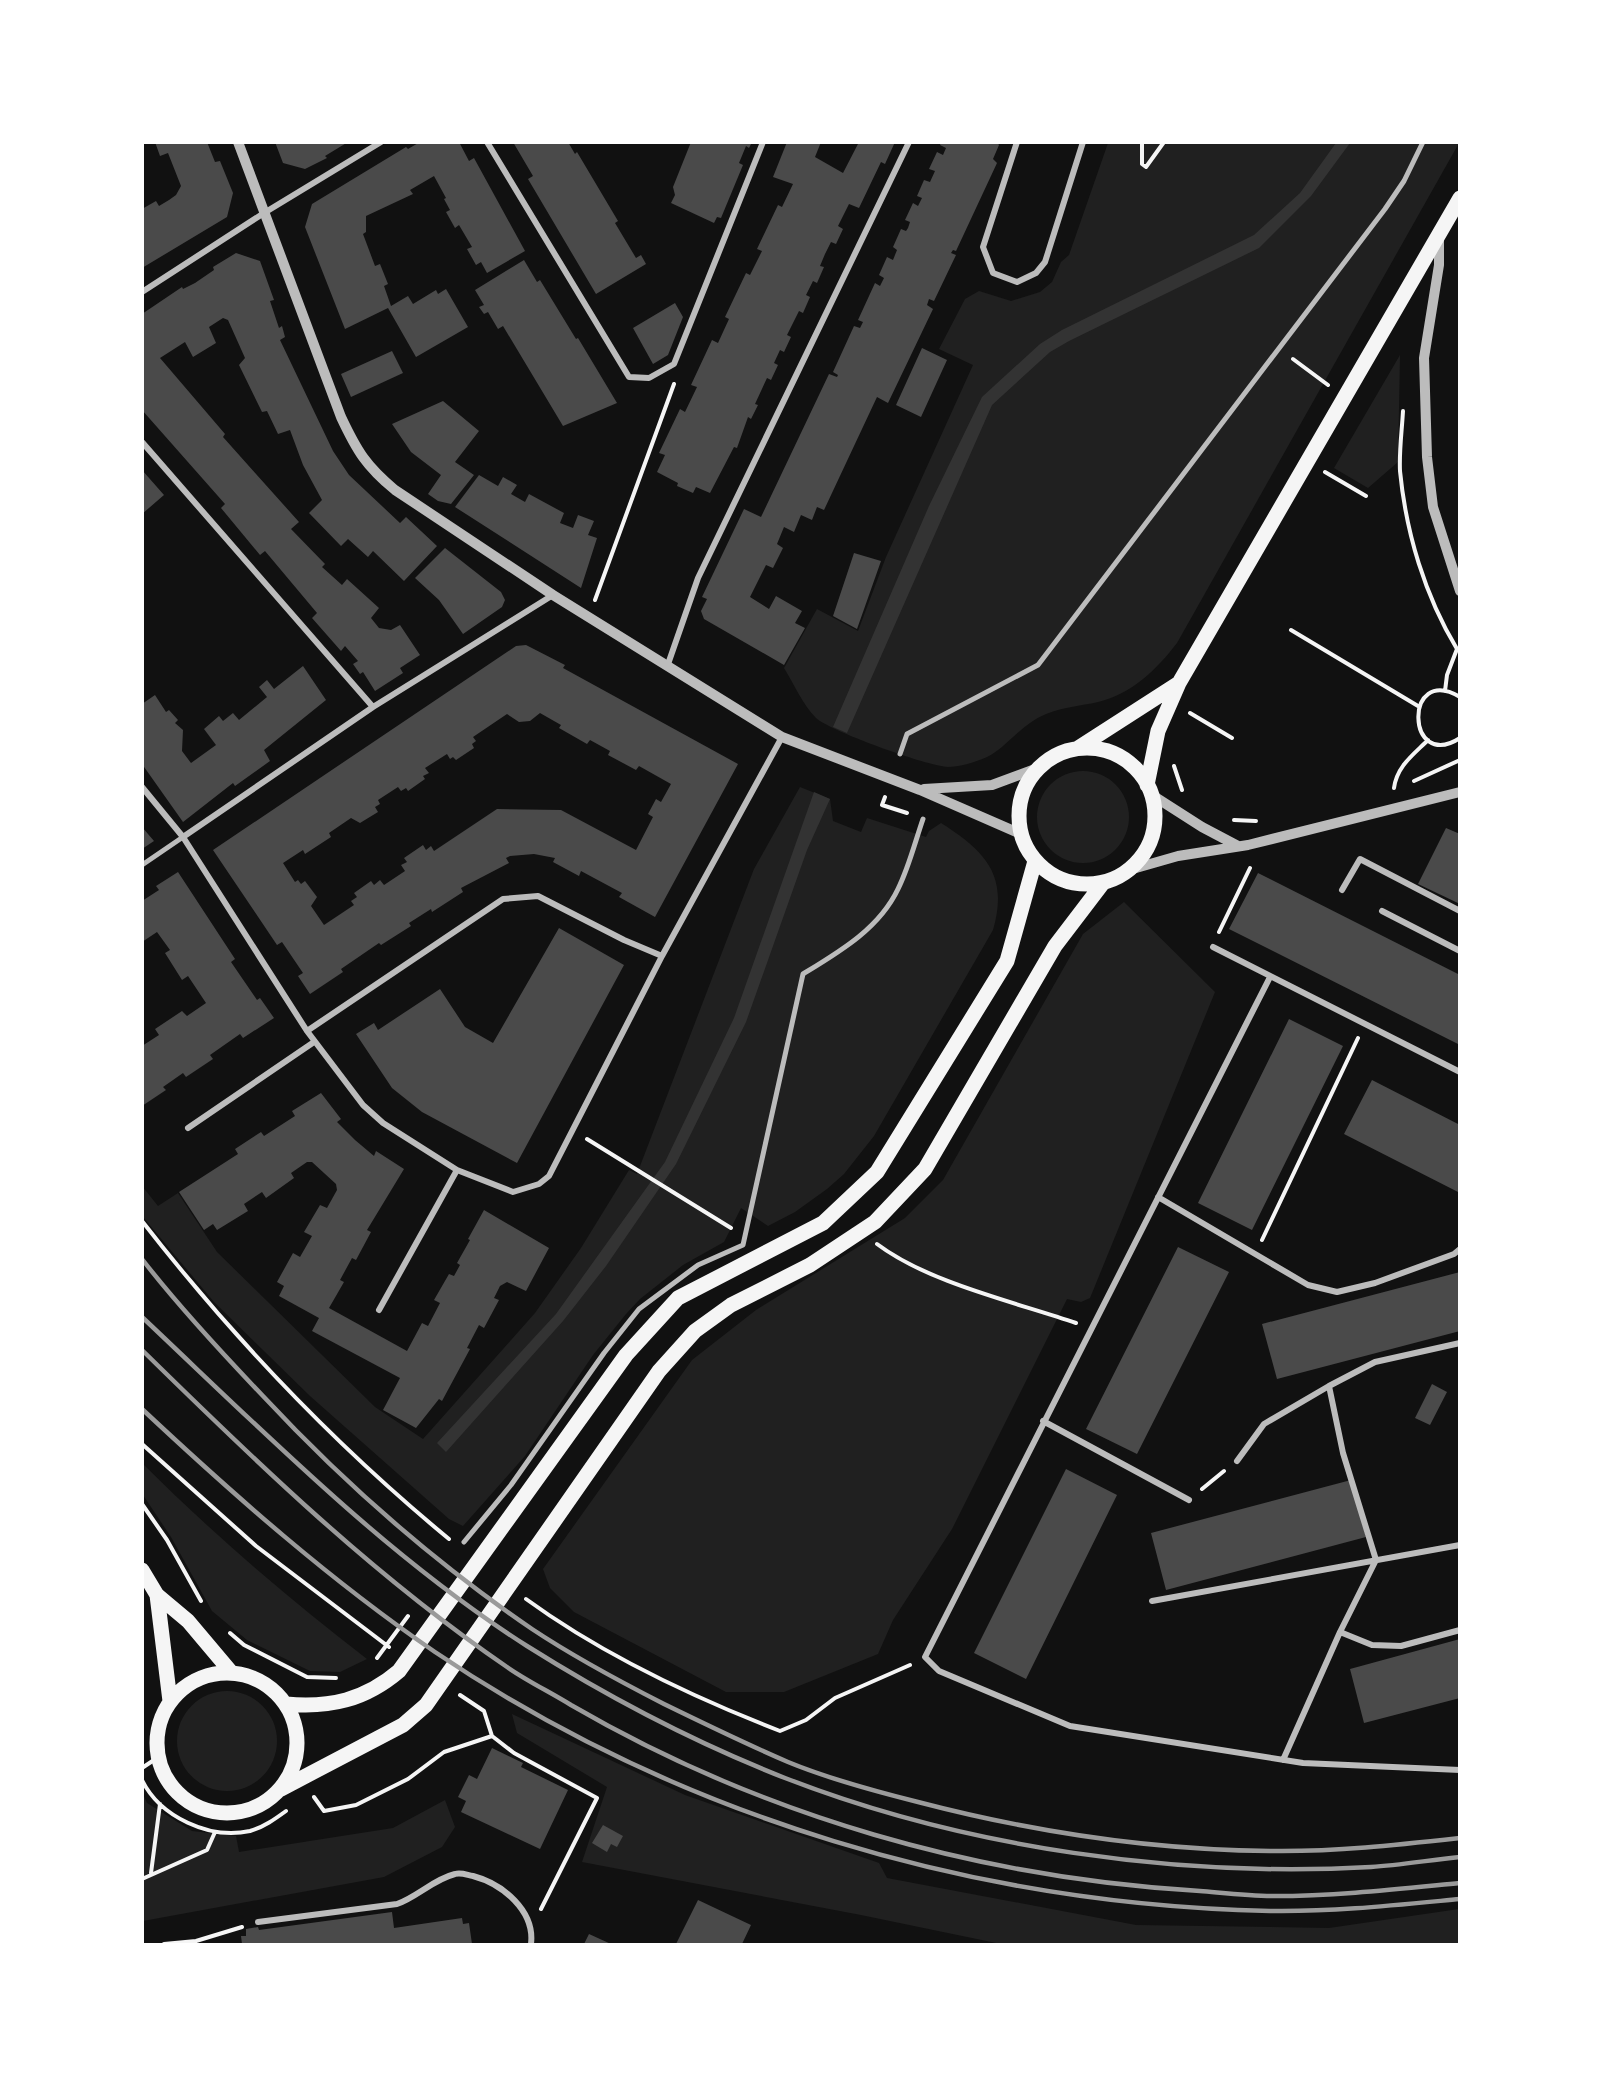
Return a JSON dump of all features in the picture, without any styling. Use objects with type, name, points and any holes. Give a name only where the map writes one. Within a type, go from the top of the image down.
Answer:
[{"type":"main road","points":[[1179,683],[1078,748],[1056,755],[1038,768],[1024,788],[1018,811],[1021,834],[1035,861],[1049,873],[1066,881],[1084,885],[1103,883],[1129,870],[1143,855],[1152,836],[1155,816],[1150,790],[1158,731],[1179,683],[1460,198]]},
{"type":"main road","points":[[1078,748],[1098,749],[1118,756],[1135,768],[1150,790]]},
{"type":"main road","points":[[286,1704],[310,1706],[352,1700],[386,1682],[399,1671],[626,1355],[678,1298],[823,1223],[877,1172],[1007,961],[1035,861]]},
{"type":"main road","points":[[281,1789],[293,1770],[298,1748],[296,1725],[286,1704],[272,1688],[252,1677],[231,1672],[208,1674],[186,1684],[170,1701],[157,1728],[157,1758],[167,1782],[189,1803],[218,1813],[253,1809],[281,1789],[403,1725],[426,1705],[659,1371],[695,1331],[731,1305],[810,1265],[875,1222],[925,1169],[1054,946],[1103,883]]},
{"type":"main road","points":[[142,1570],[156,1595],[188,1621],[231,1672]]},
{"type":"main road","points":[[156,1595],[170,1701]]},
{"type":"street","points":[[238,142],[341,417],[358,453],[376,474],[396,490],[553,595],[782,737],[920,790],[1021,834]]},
{"type":"street","points":[[142,292],[264,213],[381,142]]},
{"type":"street","points":[[487,142],[629,377],[649,378],[674,364],[763,142]]},
{"type":"street","points":[[667,667],[698,578],[909,142]]},
{"type":"street","points":[[1017,142],[983,247],[993,273],[1017,282],[1036,273],[1045,262],[1083,142]]},
{"type":"street","points":[[900,754],[908,734],[1038,664],[1384,208],[1404,180],[1423,142]]},
{"type":"street","points":[[1439,234],[1438,265],[1424,358],[1427,457],[1433,507],[1460,591]]},
{"type":"street","points":[[142,442],[373,707]]},
{"type":"street","points":[[142,865],[373,707],[553,595]]},
{"type":"street","points":[[142,787],[183,837],[314,1042],[369,1111],[383,1123],[457,1170],[513,1192],[539,1184],[549,1176],[662,956],[782,737]]},
{"type":"street","points":[[920,790],[992,785],[1038,768]]},
{"type":"street","points":[[1150,790],[1202,827],[1239,846]]},
{"type":"street","points":[[1129,870],[1178,856],[1239,846],[1458,791]]},
{"type":"street","points":[[464,1542],[511,1485],[604,1353],[639,1309],[698,1265],[743,1245],[803,974],[849,946],[876,920],[898,890],[923,819]]},
{"type":"street","points":[[1342,890],[1360,859],[1460,911]]},
{"type":"street","points":[[307,1031],[503,899],[538,896],[624,940],[662,956]]},
{"type":"street","points":[[1382,911],[1460,951]]},
{"type":"street","points":[[1213,947],[1460,1072]]},
{"type":"street","points":[[1270,977],[925,1657],[939,1671],[1070,1726],[1283,1760],[1460,1770]]},
{"type":"street","points":[[188,1128],[314,1042]]},
{"type":"street","points":[[379,1310],[457,1170]]},
{"type":"street","points":[[1158,1197],[1308,1285],[1337,1292],[1375,1282],[1454,1254],[1460,1249]]},
{"type":"street","points":[[1237,1461],[1264,1424],[1329,1386],[1375,1362],[1460,1343]]},
{"type":"street","points":[[1283,1760],[1340,1632],[1377,1560],[1343,1453],[1329,1386]]},
{"type":"street","points":[[1043,1422],[1189,1500]]},
{"type":"street","points":[[1152,1601],[1460,1545]]},
{"type":"street","points":[[1340,1632],[1372,1645],[1401,1646],[1460,1630]]},
{"type":"street","points":[[258,1922],[397,1904],[410,1900],[447,1876],[458,1873],[502,1887],[522,1910],[533,1932],[531,1944]]},
{"type":"path","points":[[1142,142],[1142,164],[1146,166],[1164,142]]},
{"type":"path","points":[[1278,348],[1345,398]]},
{"type":"path","points":[[588,617],[676,379],[674,364]]},
{"type":"path","points":[[1403,409],[1400,468],[1410,533],[1443,626],[1458,651],[1447,675],[1445,691]]},
{"type":"path","points":[[1323,484],[1334,464]]},
{"type":"path","points":[[1328,474],[1366,496]]},
{"type":"path","points":[[1291,630],[1371,681],[1419,706]]},
{"type":"path","points":[[1460,697],[1445,691],[1428,695],[1419,706],[1417,726],[1428,740],[1444,744],[1460,738]]},
{"type":"path","points":[[1186,711],[1233,738]]},
{"type":"path","points":[[1394,788],[1396,776],[1404,762],[1428,740]]},
{"type":"path","points":[[1174,757],[1174,766],[1182,790],[1188,796]]},
{"type":"path","points":[[1412,781],[1460,760]]},
{"type":"path","points":[[1385,791],[1403,785]]},
{"type":"path","points":[[1231,819],[1264,821]]},
{"type":"path","points":[[1225,918],[1250,868]]},
{"type":"path","points":[[1256,1254],[1364,1024]]},
{"type":"path","points":[[574,1131],[712,1217]]},
{"type":"path","points":[[142,1221],[222,1320],[281,1385],[351,1454],[450,1540]]},
{"type":"path","points":[[860,1232],[892,1255],[939,1277],[1091,1328]]},
{"type":"path","points":[[142,1444],[256,1546],[396,1652]]},
{"type":"path","points":[[1189,1500],[1237,1461]]},
{"type":"path","points":[[142,1504],[167,1540],[205,1608]]},
{"type":"path","points":[[519,1593],[583,1636],[716,1706],[780,1731],[806,1720],[835,1698],[896,1673]]},
{"type":"path","points":[[226,1630],[244,1644],[308,1677],[339,1678]]},
{"type":"path","points":[[370,1665],[381,1653]]},
{"type":"path","points":[[454,1691],[483,1711],[492,1736],[514,1753],[597,1798],[542,1906],[533,1932]]},
{"type":"path","points":[[317,1801],[324,1811],[356,1805],[408,1779],[444,1752],[492,1736]]},
{"type":"path","points":[[142,1768],[157,1758]]},
{"type":"path","points":[[142,1780],[160,1804],[193,1825],[215,1832],[250,1831],[271,1823],[291,1807]]},
{"type":"path","points":[[151,1874],[160,1804]]},
{"type":"path","points":[[142,1879],[207,1850],[215,1832]]},
{"type":"path","points":[[164,1944],[196,1941],[258,1922]]},
{"type":"shaded area","points":[[1108,143],[1459,143],[1177,643],[1152,671],[1133,687],[1110,698],[1059,710],[1037,718],[994,753],[978,761],[958,766],[948,767],[920,761],[879,747],[825,724],[811,713],[784,668],[817,609],[858,631],[886,557],[973,365],[939,349],[965,299],[979,291],[1011,301],[1040,292],[1052,282],[1061,262],[1069,255]]},
{"type":"shaded area","points":[[1336,143],[1350,143],[1311,196],[1259,248],[1050,352],[992,405],[847,733],[833,727],[929,506],[982,397],[1040,344],[1062,330],[1254,235],[1300,193]]},
{"type":"shaded area","points":[[1400,355],[1398,462],[1368,488],[1334,468]]},
{"type":"shaded area","points":[[1074,771],[1092,771],[1109,778],[1122,791],[1129,808],[1129,826],[1122,843],[1109,856],[1092,863],[1074,863],[1057,856],[1044,843],[1037,826],[1037,808],[1044,791],[1057,778]]},
{"type":"shaded area","points":[[800,787],[830,799],[833,821],[861,832],[867,818],[926,837],[929,831],[941,823],[957,833],[981,855],[990,866],[995,879],[998,894],[993,930],[874,1136],[844,1174],[795,1212],[768,1226],[741,1208],[724,1242],[683,1265],[640,1299],[593,1355],[525,1456],[463,1526],[449,1519],[310,1396],[214,1302],[143,1217],[142,1186],[158,1206],[178,1193],[217,1252],[375,1407],[423,1439],[535,1313],[581,1248],[629,1170],[637,1174],[754,869]]},
{"type":"shaded area","points":[[814,792],[830,799],[807,850],[746,1022],[676,1164],[606,1266],[563,1321],[446,1452],[437,1443],[556,1314],[665,1162],[734,1018]]},
{"type":"shaded area","points":[[1124,902],[1215,992],[1090,1298],[1081,1302],[1067,1299],[952,1529],[893,1620],[878,1654],[784,1692],[726,1692],[574,1612],[550,1588],[543,1569],[692,1360],[756,1310],[905,1218],[943,1180],[1083,934]]},
{"type":"shaded area","points":[[142,1463],[252,1565],[367,1659],[340,1672],[310,1671],[247,1640],[212,1611],[171,1537],[143,1495]]},
{"type":"shaded area","points":[[227,1691],[246,1695],[263,1705],[273,1722],[277,1741],[273,1760],[263,1777],[246,1787],[227,1791],[208,1787],[191,1777],[181,1760],[177,1741],[181,1722],[191,1705],[208,1695]]},
{"type":"shaded area","points":[[512,1714],[685,1795],[879,1863],[887,1878],[1136,1925],[1329,1928],[1459,1909],[1459,1944],[1001,1944],[582,1862],[607,1787],[517,1733]]},
{"type":"shaded area","points":[[142,1792],[147,1803],[192,1831],[236,1836],[239,1852],[393,1828],[445,1800],[455,1827],[442,1847],[384,1877],[143,1921]]},
{"type":"building","points":[[155,142],[207,142],[215,162],[220,161],[233,193],[227,217],[142,268],[142,209],[156,201],[159,206],[176,195],[181,186],[168,153],[160,156]]},
{"type":"building","points":[[275,142],[348,142],[325,156],[327,158],[305,169],[283,163]]},
{"type":"building","points":[[420,142],[459,142],[469,161],[474,158],[525,251],[487,273],[481,262],[476,265],[467,249],[472,247],[459,225],[455,228],[446,212],[450,210],[444,199],[446,198],[434,176],[410,190],[413,194],[366,216],[366,232],[363,234],[375,266],[380,264],[388,284],[384,286],[391,306],[408,296],[413,304],[436,290],[438,294],[446,289],[468,327],[416,357],[388,308],[345,329],[305,227],[312,204],[406,147],[408,149]]},
{"type":"building","points":[[513,142],[568,142],[575,154],[577,152],[618,221],[615,223],[636,258],[641,255],[646,264],[596,294],[528,179],[533,176]]},
{"type":"building","points":[[691,142],[752,142],[749,148],[746,146],[739,163],[743,165],[721,218],[717,217],[714,223],[671,203],[675,195],[673,187]]},
{"type":"building","points":[[787,142],[821,142],[815,157],[843,173],[859,142],[895,142],[885,164],[881,162],[859,208],[849,204],[838,226],[843,229],[836,244],[831,242],[825,254],[820,266],[824,267],[817,283],[813,281],[806,295],[810,297],[803,313],[799,311],[787,335],[791,337],[784,352],[780,350],[774,363],[778,365],[771,380],[767,378],[755,404],[758,405],[751,419],[748,417],[737,448],[734,447],[710,493],[696,487],[693,493],[677,486],[678,483],[657,472],[665,455],[659,453],[680,409],[685,412],[697,387],[691,385],[712,340],[718,343],[729,319],[725,317],[746,273],[750,275],[762,251],[757,249],[778,205],[782,207],[793,184],[773,177]]},
{"type":"building","points":[[941,142],[997,142],[999,145],[993,159],[997,163],[956,251],[953,250],[951,253],[956,255],[934,301],[929,299],[927,305],[933,309],[888,403],[877,397],[824,510],[817,507],[812,520],[801,515],[794,532],[784,527],[777,544],[783,548],[773,568],[766,565],[750,597],[769,609],[776,596],[802,611],[795,623],[805,628],[784,665],[704,619],[701,611],[707,599],[702,597],[744,509],[761,517],[829,374],[837,377],[838,375],[833,372],[854,326],[860,328],[863,322],[858,320],[875,283],[880,286],[884,278],[879,275],[887,257],[893,260],[897,250],[893,247],[901,229],[906,231],[908,228],[910,222],[905,220],[913,203],[918,206],[922,198],[917,196],[924,180],[930,182],[935,171],[929,169],[937,152],[943,155],[946,148],[940,145]]},
{"type":"building","points":[[236,253],[260,261],[274,300],[270,301],[279,328],[282,326],[285,337],[280,340],[333,451],[349,475],[400,523],[406,517],[437,546],[404,581],[373,551],[368,557],[348,539],[341,546],[309,513],[322,500],[303,465],[290,430],[278,434],[267,411],[262,412],[239,365],[245,358],[228,320],[223,318],[209,327],[216,343],[193,357],[185,342],[160,358],[225,434],[223,437],[299,522],[291,529],[325,564],[322,567],[342,585],[347,579],[379,608],[371,618],[379,628],[391,630],[400,625],[420,655],[400,668],[403,673],[375,691],[363,672],[360,674],[353,664],[358,661],[345,646],[341,651],[312,618],[317,613],[265,551],[260,555],[221,508],[225,504],[142,410],[142,314],[182,287],[183,289],[195,283],[214,270],[213,267]]},
{"type":"building","points":[[524,260],[537,282],[540,280],[576,339],[578,338],[617,403],[563,426],[503,326],[498,329],[488,312],[484,314],[479,307],[484,305],[475,290]]},
{"type":"building","points":[[675,303],[683,317],[668,355],[653,364],[633,328]]},
{"type":"building","points":[[922,348],[947,360],[921,417],[896,405]]},
{"type":"building","points":[[392,351],[403,373],[351,397],[341,374]]},
{"type":"building","points":[[443,401],[479,431],[455,462],[474,475],[451,504],[438,501],[428,494],[441,475],[411,452],[392,424]]},
{"type":"building","points":[[142,470],[164,495],[142,514]]},
{"type":"building","points":[[479,475],[498,486],[503,477],[517,485],[511,494],[525,502],[529,494],[564,513],[560,523],[573,528],[578,515],[594,521],[588,535],[597,538],[581,588],[455,507]]},
{"type":"building","points":[[445,548],[501,592],[505,600],[502,607],[463,634],[439,600],[415,578]]},
{"type":"building","points":[[854,553],[881,561],[857,629],[833,616]]},
{"type":"building","points":[[526,645],[565,665],[563,668],[738,764],[655,917],[619,897],[622,893],[581,871],[579,876],[553,862],[555,858],[534,854],[510,856],[506,858],[509,863],[461,888],[463,892],[432,912],[431,909],[409,923],[411,926],[381,945],[379,943],[341,969],[343,972],[310,994],[298,976],[303,973],[282,942],[277,945],[213,850],[516,646]],"holes":[[[540,713],[561,725],[559,728],[587,744],[590,740],[610,751],[608,755],[636,770],[639,766],[671,784],[661,802],[656,799],[648,814],[653,817],[636,850],[561,810],[497,809],[434,851],[431,846],[426,850],[423,845],[404,858],[407,862],[401,865],[405,871],[384,885],[380,880],[374,885],[371,881],[354,893],[357,897],[351,901],[354,905],[324,925],[311,906],[317,897],[305,881],[301,884],[298,880],[295,882],[283,863],[303,850],[305,854],[331,837],[329,833],[351,818],[360,823],[378,812],[375,807],[380,804],[378,800],[398,787],[401,791],[406,788],[408,791],[425,779],[423,776],[429,773],[425,768],[447,754],[450,759],[453,757],[456,760],[474,748],[472,744],[476,741],[473,737],[507,714],[519,722],[530,721]]]},
{"type":"building","points":[[303,666],[326,700],[264,750],[270,761],[235,786],[233,783],[183,822],[142,764],[142,704],[155,695],[166,712],[169,710],[178,720],[175,723],[183,730],[182,751],[191,763],[216,745],[204,729],[219,716],[223,721],[233,713],[239,720],[267,697],[259,687],[267,680],[274,689]]},
{"type":"building","points":[[142,827],[154,841],[142,849]]},
{"type":"building","points":[[1446,828],[1460,834],[1460,904],[1418,884]]},
{"type":"building","points":[[178,872],[235,959],[231,962],[257,1000],[260,998],[274,1018],[243,1038],[240,1034],[210,1055],[213,1059],[186,1077],[183,1073],[163,1087],[166,1090],[142,1106],[142,1046],[159,1035],[155,1029],[182,1011],[187,1016],[206,1003],[188,976],[182,980],[165,953],[170,950],[157,932],[142,942],[142,901],[159,890],[156,886]]},
{"type":"building","points":[[1258,873],[1460,975],[1460,1045],[1229,929]]},
{"type":"building","points":[[559,928],[624,965],[517,1163],[422,1112],[392,1088],[356,1034],[374,1023],[378,1030],[440,989],[465,1027],[493,1043]]},
{"type":"building","points":[[1289,1019],[1343,1046],[1252,1230],[1198,1203]]},
{"type":"building","points":[[1372,1080],[1460,1125],[1460,1193],[1344,1134]]},
{"type":"building","points":[[321,1093],[341,1119],[337,1122],[355,1140],[374,1156],[376,1151],[404,1169],[367,1230],[371,1232],[356,1260],[352,1258],[340,1280],[344,1282],[329,1308],[407,1351],[422,1323],[428,1326],[440,1303],[434,1300],[449,1274],[454,1276],[460,1265],[457,1263],[484,1210],[549,1248],[526,1291],[507,1282],[500,1286],[494,1298],[499,1300],[484,1328],[479,1325],[467,1348],[470,1349],[442,1401],[439,1399],[416,1428],[383,1410],[400,1378],[312,1331],[319,1318],[279,1296],[284,1286],[277,1282],[293,1253],[300,1257],[312,1236],[304,1232],[320,1205],[327,1208],[337,1190],[336,1184],[312,1162],[307,1162],[291,1173],[294,1178],[266,1198],[262,1192],[244,1204],[248,1211],[217,1230],[213,1224],[204,1230],[179,1192],[238,1154],[235,1149],[261,1132],[264,1136],[295,1116],[292,1111]]},
{"type":"building","points":[[1178,1247],[1229,1272],[1137,1454],[1086,1429]]},
{"type":"building","points":[[1460,1272],[1460,1331],[1277,1379],[1262,1324]]},
{"type":"building","points":[[1432,1384],[1447,1392],[1430,1425],[1415,1418]]},
{"type":"building","points":[[1066,1469],[1117,1495],[1026,1679],[974,1653]]},
{"type":"building","points":[[1351,1480],[1366,1537],[1166,1590],[1151,1533]]},
{"type":"building","points":[[1460,1639],[1460,1698],[1364,1723],[1350,1669]]},
{"type":"building","points":[[492,1748],[523,1763],[521,1767],[568,1790],[540,1849],[461,1812],[466,1801],[458,1797],[469,1775],[477,1779]]},
{"type":"building","points":[[603,1825],[623,1836],[617,1847],[611,1844],[607,1852],[592,1843]]},
{"type":"building","points":[[698,1900],[751,1925],[742,1944],[676,1944]]},
{"type":"building","points":[[392,1912],[394,1928],[462,1918],[463,1924],[469,1923],[472,1944],[242,1944],[241,1936],[246,1936],[246,1929],[258,1927],[259,1930]]},
{"type":"building","points":[[589,1934],[611,1944],[584,1944]]},
{"type":"railway","points":[[142,1259],[201,1329],[325,1460],[391,1520],[460,1577],[532,1629],[580,1659],[664,1704],[772,1755],[852,1784],[961,1813],[1049,1830],[1137,1843],[1226,1850],[1294,1851],[1365,1848],[1460,1838]]},
{"type":"railway","points":[[142,1317],[327,1491],[425,1573],[475,1611],[527,1646],[621,1701],[719,1750],[785,1778],[854,1802],[926,1823],[999,1840],[1074,1853],[1149,1862],[1224,1868],[1298,1869],[1371,1867],[1460,1857]]},
{"type":"railway","points":[[142,1350],[318,1517],[363,1557],[458,1632],[515,1672],[571,1705],[644,1744],[719,1779],[796,1809],[874,1835],[954,1856],[1035,1872],[1117,1884],[1237,1894],[1297,1896],[1460,1883]]},
{"type":"railway","points":[[142,1409],[284,1536],[358,1596],[435,1652],[529,1710],[627,1761],[729,1805],[834,1841],[941,1870],[1050,1891],[1160,1905],[1270,1911],[1389,1906],[1460,1899]]}]
